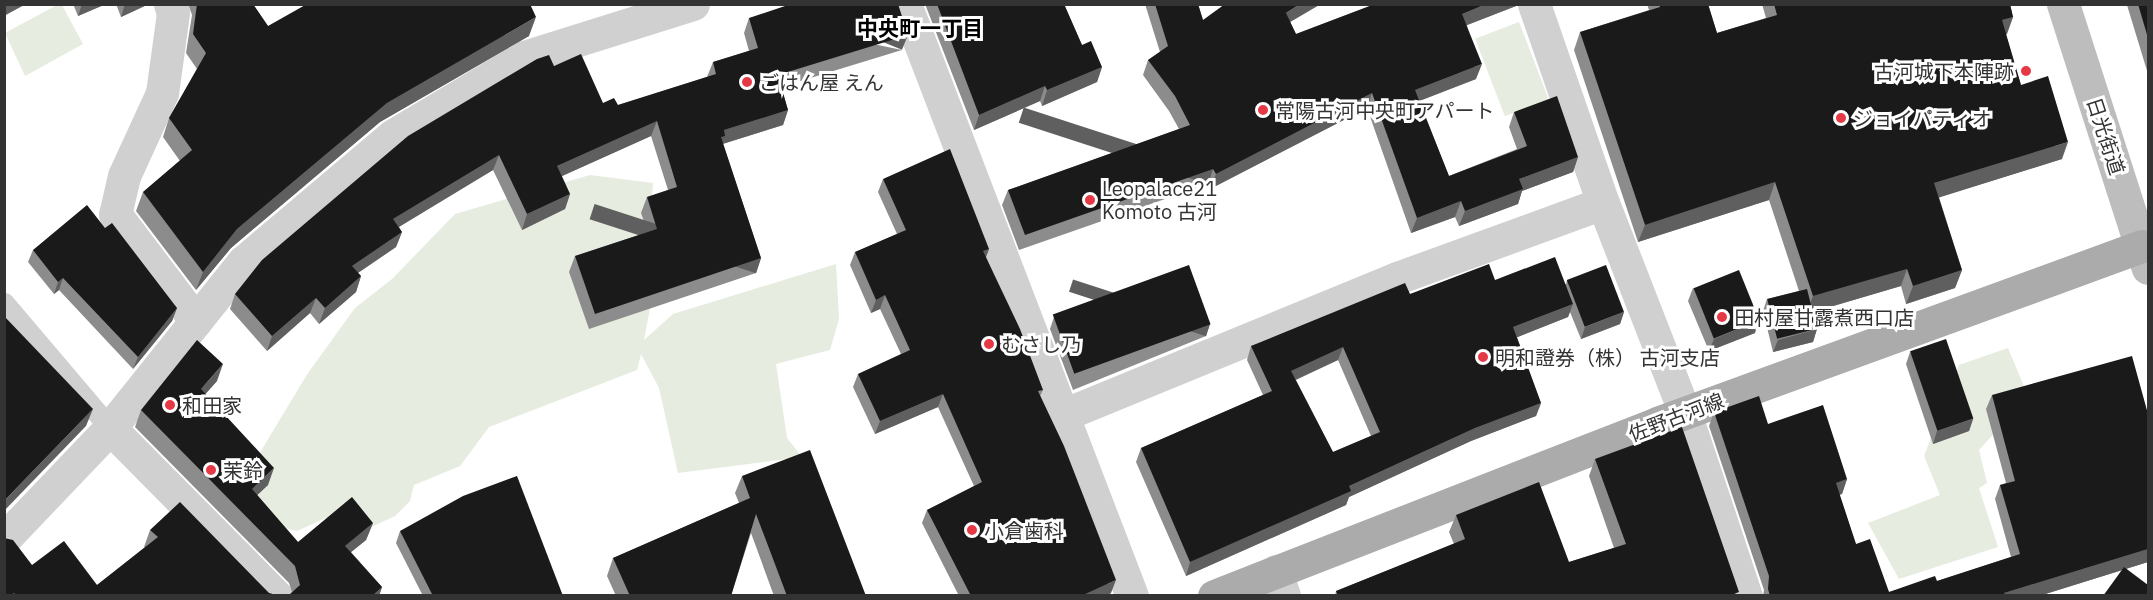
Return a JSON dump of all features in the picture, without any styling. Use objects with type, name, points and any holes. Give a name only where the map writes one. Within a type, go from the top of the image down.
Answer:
[{"type":"main road","name":"日光街道","points":[[2063,4],[2146,253]]},
{"type":"main road","name":"佐野古河線","points":[[1214,596],[1280,583],[1685,413],[2146,253]]},
{"type":"street","points":[[170,4],[173,14],[162,93],[124,176],[115,214],[196,321]]},
{"type":"street","points":[[4,539],[110,428],[243,262],[392,136],[524,57],[693,4]]},
{"type":"street","points":[[905,4],[1132,596]]},
{"type":"street","points":[[1534,4],[1603,203],[1685,413],[1746,596]]},
{"type":"street","points":[[1063,415],[1397,278],[1603,203]]},
{"type":"street","points":[[110,428],[276,596]]},
{"type":"lane","points":[[4,303],[110,428]]},
{"type":"shaded area","points":[[57,5],[62,5],[83,44],[25,76],[5,33]]},
{"type":"shaded area","points":[[1519,22],[1549,99],[1505,116],[1475,39]]},
{"type":"shaded area","points":[[590,175],[653,183],[647,262],[652,298],[644,340],[673,314],[836,264],[839,319],[830,350],[776,364],[787,438],[802,457],[678,473],[659,388],[641,354],[637,370],[489,427],[460,466],[414,485],[410,501],[395,516],[365,530],[346,509],[297,531],[269,524],[247,529],[256,459],[308,373],[355,308],[392,279],[455,214]]},
{"type":"shaded area","points":[[2008,348],[2028,396],[1979,450],[1987,483],[1979,488],[1998,547],[1899,579],[1868,523],[1940,495],[1924,456],[1959,365]]},
{"type":"building","points":[[197,4],[253,4],[268,26],[307,4],[530,4],[536,17],[387,103],[237,229],[203,272],[143,192],[192,150],[169,118],[206,53],[193,34]]},
{"type":"building","points":[[791,4],[898,4],[908,35],[778,75],[788,110],[724,130],[725,136],[721,137],[761,258],[595,314],[575,256],[657,229],[647,197],[677,187],[657,121],[557,166],[570,194],[527,214],[499,155],[393,219],[402,232],[352,266],[361,276],[325,308],[316,298],[272,336],[235,294],[262,260],[408,136],[537,59],[549,55],[554,66],[581,54],[603,103],[614,98],[618,105],[716,74],[713,62],[758,48],[749,18]]},
{"type":"building","points":[[937,4],[1064,4],[1082,45],[1091,41],[1102,67],[1047,90],[1045,86],[979,115]]},
{"type":"building","points":[[1155,4],[1198,4],[1203,20],[1225,4],[1300,4],[1286,13],[1296,34],[1375,4],[1486,4],[1462,14],[1482,64],[1415,90],[1449,176],[1527,146],[1514,112],[1557,96],[1578,157],[1519,179],[1523,189],[1465,211],[1461,201],[1417,218],[1372,93],[1216,174],[1213,169],[1025,235],[1008,190],[1190,125],[1175,96],[1148,60],[1168,46]]},
{"type":"building","points":[[1659,4],[1708,4],[1717,33],[1777,15],[1774,4],[2010,4],[2013,17],[2002,20],[2021,85],[2048,76],[2068,142],[1934,183],[1962,270],[1913,286],[1907,269],[1813,296],[1775,182],[1645,225],[1580,32],[1660,7]]},
{"type":"building","points":[[2138,4],[2148,4],[2148,38]]},
{"type":"building","points":[[950,149],[989,249],[983,251],[1020,329],[1043,390],[1038,391],[1064,446],[1116,580],[1081,596],[971,596],[927,510],[982,482],[943,394],[880,421],[858,374],[910,350],[885,295],[876,300],[855,252],[906,230],[883,179]]},
{"type":"building","points":[[87,205],[105,228],[112,223],[177,308],[138,357],[63,278],[58,282],[33,250]]},
{"type":"building","points":[[1555,257],[1573,304],[1513,327],[1541,403],[1475,428],[1349,486],[1351,491],[1190,562],[1141,448],[1272,391],[1251,346],[1405,283],[1410,294],[1489,264],[1495,280]],"holes":[[[1343,347],[1380,432],[1333,452],[1291,371]]]},
{"type":"building","points":[[1189,265],[1211,324],[1074,374],[1053,315]]},
{"type":"building","points":[[1606,265],[1624,312],[1585,327],[1567,280]]},
{"type":"building","name":"田村屋甘露煮西口店","points":[[1739,270],[1759,320],[1714,338],[1694,288]]},
{"type":"building","points":[[1807,289],[1817,329],[1777,339],[1767,299]]},
{"type":"building","points":[[4,316],[93,409],[4,501]]},
{"type":"building","points":[[1946,339],[1973,418],[1937,431],[1910,351]]},
{"type":"building","points":[[197,340],[223,364],[201,389],[274,468],[252,489],[298,542],[352,497],[373,523],[345,546],[382,587],[372,596],[288,596],[300,585],[295,566],[141,410]]},
{"type":"building","points":[[2132,356],[2148,414],[2148,549],[2004,593],[2005,596],[1770,596],[1769,576],[1714,412],[1759,396],[1768,424],[1823,405],[1847,479],[1836,483],[1856,544],[1870,539],[1889,592],[1935,576],[1937,581],[2020,554],[2000,485],[2015,481],[1992,395]]},
{"type":"building","points":[[1682,427],[1739,592],[1729,596],[1338,596],[1336,591],[1465,539],[1456,515],[1539,482],[1569,562],[1626,544],[1595,459]]},
{"type":"building","points":[[810,450],[866,596],[787,596],[756,514],[731,596],[630,596],[613,558],[750,498],[742,476]]},
{"type":"building","points":[[517,476],[563,596],[433,596],[400,531],[463,496]]},
{"type":"building","points":[[180,502],[269,593],[280,596],[16,596],[14,593],[11,596],[4,596],[4,538],[13,540],[32,565],[64,541],[97,585],[158,537],[150,530]]},
{"type":"building","points":[[2124,567],[2148,585],[2148,596],[2103,596]]},
{"type":"place","name":"古河城下本陣跡","points":[[2026,71]]},
{"type":"place","name":"ごはん屋 えん","points":[[747,82]]},
{"type":"place","name":"常陽古河中央町アパート","points":[[1263,110]]},
{"type":"place","name":"ジョイパティオ","points":[[1841,118]]},
{"type":"place","name":"Leopalace21 Komoto 古河","points":[[1090,200]]},
{"type":"place","name":"田村屋甘露煮西口店","points":[[1722,317]]},
{"type":"place","name":"むさし乃","points":[[989,344]]},
{"type":"place","name":"明和證券（株） 古河支店","points":[[1483,357]]},
{"type":"place","name":"和田家","points":[[170,405]]},
{"type":"place","name":"茉鈴","points":[[211,470]]},
{"type":"place","name":"小倉歯科","points":[[972,530]]},
{"type":"district","name":"中央町一丁目","points":[[920,28]]}]
